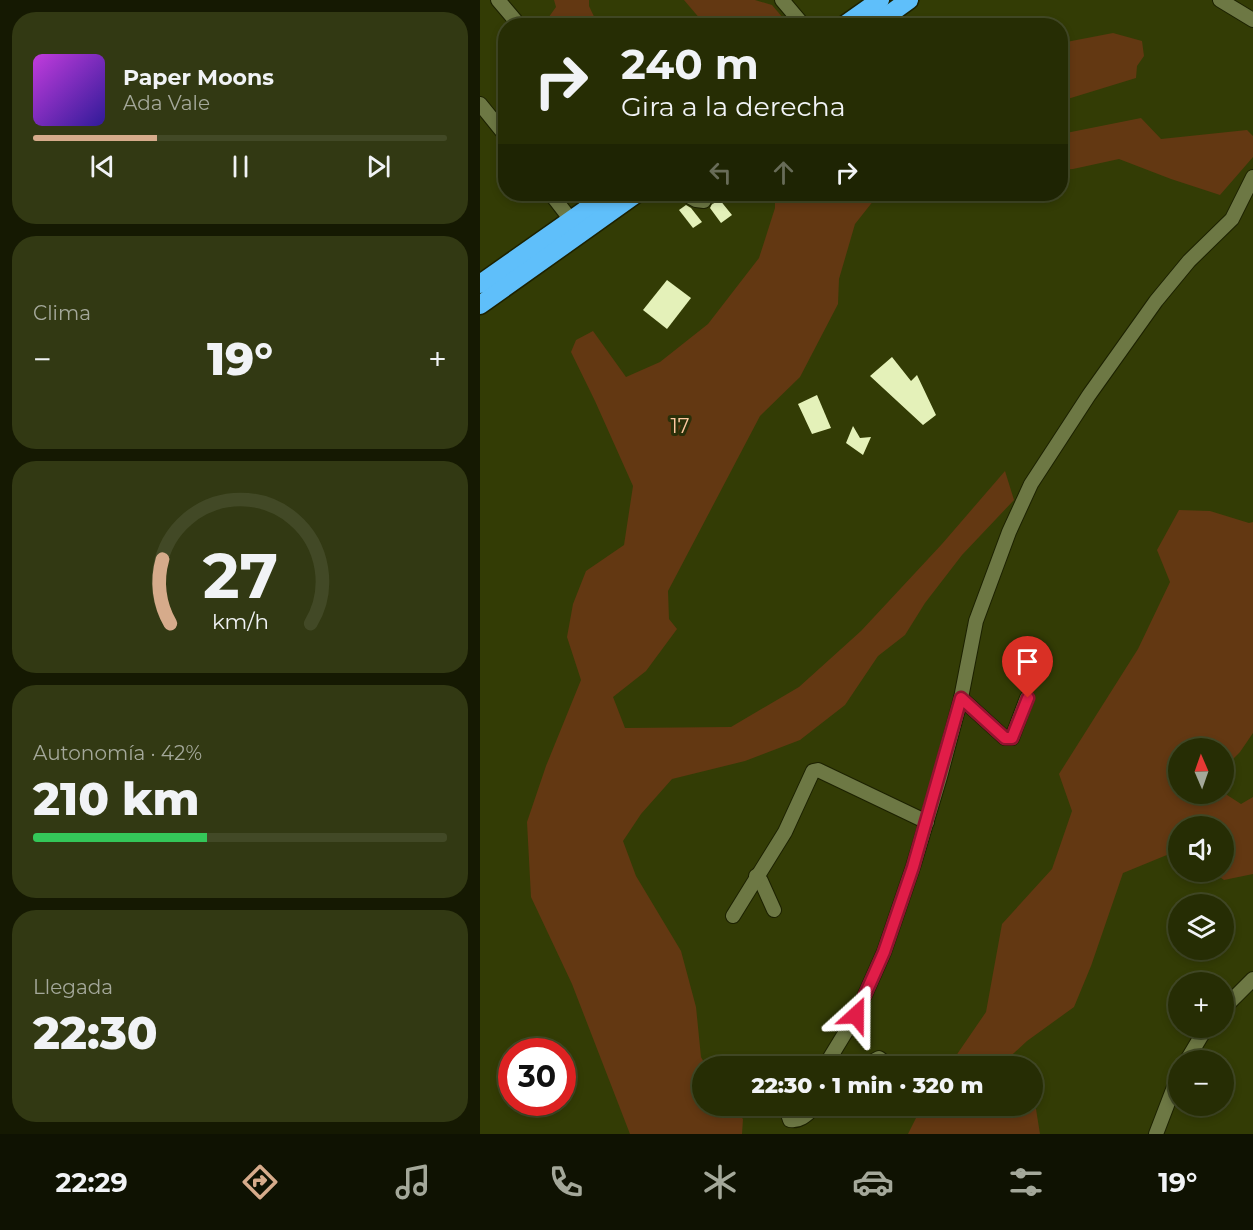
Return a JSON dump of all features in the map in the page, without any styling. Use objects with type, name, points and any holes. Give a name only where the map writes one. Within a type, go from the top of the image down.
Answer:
[{"type":"highway","points":[[884,18],[909,0]]},
{"type":"highway","points":[[854,18],[878,1]]},
{"type":"highway","points":[[480,284],[598,201]]},
{"type":"highway","points":[[480,305],[626,201]]},
{"type":"street","points":[[498,0],[513,18]]},
{"type":"street","points":[[782,0],[797,18]]},
{"type":"street","points":[[1220,0],[1253,21]]},
{"type":"street","points":[[480,104],[498,126]]},
{"type":"street","points":[[831,1056],[856,1015],[884,952],[927,822],[961,698],[976,621],[1009,532],[1031,484],[1089,395],[1156,301],[1190,261],[1232,219],[1253,177]]},
{"type":"street","points":[[556,201],[571,220]]},
{"type":"street","points":[[961,698],[1005,738],[1012,738],[1028,698]]},
{"type":"street","points":[[734,916],[756,876],[785,832],[813,771],[818,770],[927,822]]},
{"type":"street","points":[[756,876],[761,881],[774,910]]},
{"type":"street","points":[[1234,998],[1253,979]]},
{"type":"street","points":[[1156,1134],[1168,1103]]},
{"type":"street","points":[[789,1116],[790,1120],[796,1121],[805,1116]]},
{"type":"green space","points":[[554,0],[589,0],[589,6],[595,18],[548,18],[556,7]]},
{"type":"green space","points":[[684,0],[755,0],[772,5],[783,18],[699,18]]},
{"type":"green space","points":[[1113,33],[1142,41],[1144,56],[1137,66],[1136,78],[1068,99],[1068,42]]},
{"type":"green space","points":[[1141,118],[1161,139],[1247,130],[1253,136],[1253,157],[1220,195],[1119,159],[1068,169],[1068,133]]},
{"type":"green space","name":"17","points":[[775,201],[873,201],[855,224],[839,279],[838,304],[800,377],[760,416],[668,591],[669,619],[677,629],[646,671],[613,697],[625,728],[731,727],[799,687],[861,631],[942,544],[1005,471],[1014,500],[962,555],[925,603],[905,635],[878,656],[845,705],[800,740],[745,761],[672,779],[641,814],[623,841],[636,876],[681,951],[696,1007],[701,1056],[692,1056],[692,1116],[740,1116],[743,1119],[742,1134],[630,1134],[572,984],[531,897],[527,822],[546,766],[581,680],[567,637],[573,604],[586,571],[624,545],[633,486],[571,352],[576,340],[593,331],[626,377],[660,362],[708,324],[759,258],[775,208]]},
{"type":"green space","points":[[1179,510],[1210,511],[1249,523],[1253,522],[1253,733],[1234,758],[1234,738],[1168,738],[1168,804],[1234,804],[1234,799],[1241,804],[1253,797],[1253,874],[1234,878],[1234,816],[1168,816],[1168,855],[1123,873],[1091,966],[1074,1007],[1027,1041],[1011,1056],[956,1056],[986,1012],[1002,924],[1052,869],[1072,811],[1059,774],[1138,649],[1170,582],[1157,550]]},
{"type":"green space","points":[[917,1116],[1037,1116],[1040,1134],[908,1134]]},
{"type":"building","points":[[721,201],[732,215],[721,223],[710,208],[713,202]]},
{"type":"building","points":[[686,205],[702,222],[693,228],[679,210]]},
{"type":"building","points":[[667,280],[691,298],[667,329],[643,310]]},
{"type":"building","points":[[892,357],[911,381],[917,375],[936,415],[923,425],[870,376]]},
{"type":"building","points":[[817,395],[831,428],[812,434],[798,404]]},
{"type":"building","points":[[853,426],[860,438],[871,437],[863,455],[846,443]]},
{"type":"route","points":[[856,1015],[884,952],[913,867],[961,698],[1005,738],[1012,738],[1028,698]]}]
